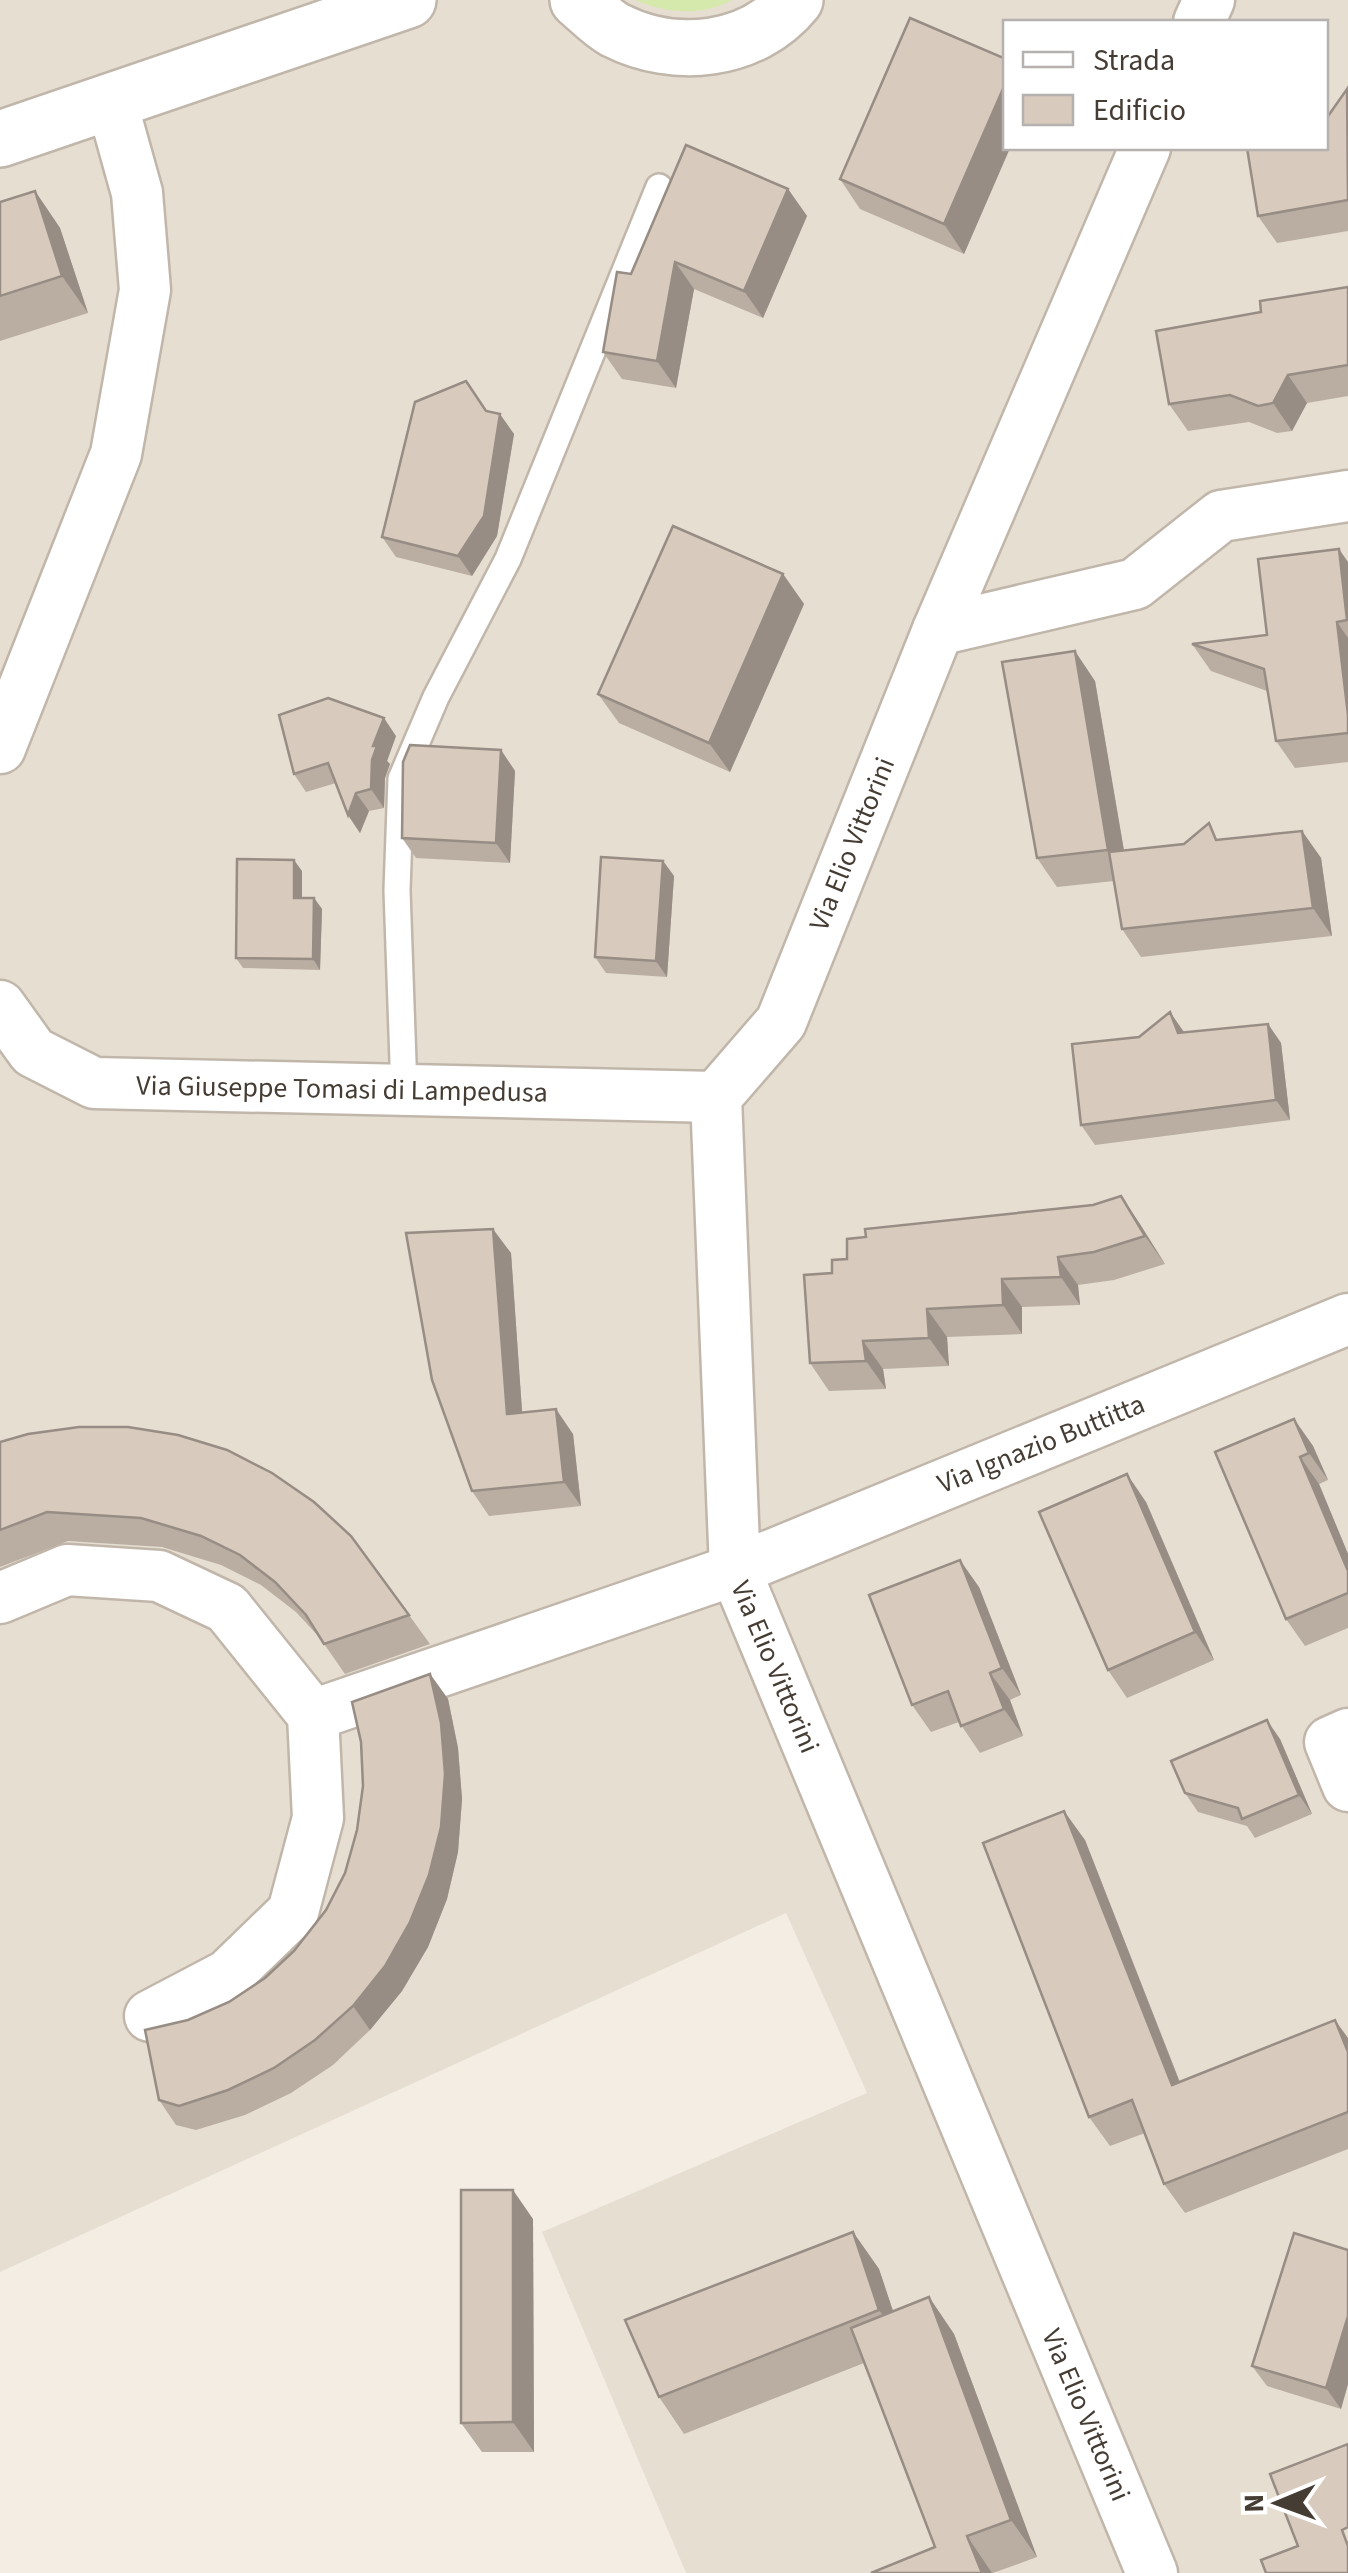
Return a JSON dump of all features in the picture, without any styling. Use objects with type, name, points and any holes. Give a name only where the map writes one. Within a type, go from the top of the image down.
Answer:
[{"type":"street","points":[[0,139],[111,100],[320,15],[408,0]]},
{"type":"street","points":[[578,0],[613,29],[659,47],[710,48],[751,35],[803,4]]},
{"type":"street","points":[[0,748],[116,454],[145,290],[137,193],[111,100]]},
{"type":"street","name":"Via Elio Vittorini","points":[[1145,150],[938,630],[781,1022],[716,1097],[735,1570],[1152,2573]]},
{"type":"street","points":[[938,630],[1135,584],[1221,516],[1348,496]]},
{"type":"street","name":"Via Giuseppe Tomasi di Lampedusa","points":[[0,1006],[34,1052],[94,1083],[716,1097]]},
{"type":"street","name":"Via Ignazio Buttitta","points":[[313,1715],[735,1570],[1348,1319]]},
{"type":"street","points":[[0,1598],[67,1570],[159,1576],[227,1608],[313,1715],[318,1818],[293,1912],[228,1975],[150,2016]]},
{"type":"street","points":[[1348,1734],[1330,1742],[1348,1786]]},
{"type":"lane","points":[[404,1090],[398,890],[400,778],[436,697],[508,559],[659,187]]},
{"type":"shaded area","points":[[0,0],[1348,0],[1348,2573],[686,2573],[542,2232],[867,2093],[786,1913],[0,2272]]},
{"type":"green space","points":[[635,0],[732,0],[708,9],[683,11]]},
{"type":"building","points":[[910,18],[1003,58],[1003,89],[944,224],[840,179]]},
{"type":"building","points":[[1347,89],[1348,200],[1258,216],[1247,150],[1328,150],[1328,116]]},
{"type":"building","points":[[686,145],[788,189],[744,291],[675,262],[657,361],[603,352],[617,272],[631,274]]},
{"type":"building","points":[[35,191],[62,276],[0,296],[0,202]]},
{"type":"building","points":[[1348,287],[1348,365],[1288,375],[1273,403],[1258,406],[1230,395],[1169,404],[1156,331],[1261,312],[1260,301]]},
{"type":"building","points":[[466,381],[486,411],[500,414],[484,516],[458,556],[382,537],[415,402]]},
{"type":"building","points":[[673,526],[783,574],[709,743],[598,694]]},
{"type":"building","points":[[1339,549],[1347,620],[1337,622],[1348,733],[1276,741],[1264,669],[1192,644],[1267,635],[1258,559]]},
{"type":"building","points":[[1075,651],[1108,850],[1037,858],[1002,662]]},
{"type":"building","points":[[328,698],[384,718],[373,746],[377,746],[372,760],[371,789],[356,793],[348,815],[328,763],[294,774],[279,715]]},
{"type":"building","points":[[410,745],[501,750],[496,843],[402,838],[403,762]]},
{"type":"building","points":[[1209,823],[1216,840],[1302,831],[1313,908],[1122,929],[1109,852],[1184,844]]},
{"type":"building","points":[[601,857],[663,861],[656,961],[595,957]]},
{"type":"building","points":[[237,859],[294,860],[294,898],[314,898],[313,959],[236,958]]},
{"type":"building","points":[[1170,1012],[1178,1033],[1268,1024],[1276,1100],[1081,1125],[1072,1044],[1139,1037]]},
{"type":"building","points":[[1121,1196],[1145,1236],[1094,1252],[1058,1257],[1061,1277],[1002,1279],[1003,1305],[927,1309],[929,1338],[863,1341],[866,1361],[810,1363],[804,1275],[832,1273],[832,1260],[847,1259],[847,1239],[866,1237],[865,1229],[1093,1205]]},
{"type":"building","points":[[493,1229],[507,1414],[556,1409],[564,1482],[472,1491],[432,1380],[406,1233]]},
{"type":"building","points":[[1294,1419],[1309,1453],[1300,1457],[1348,1571],[1348,1593],[1286,1619],[1215,1452]]},
{"type":"building","points":[[79,1427],[128,1427],[178,1435],[227,1450],[272,1473],[314,1502],[351,1536],[409,1615],[324,1644],[306,1615],[275,1582],[240,1555],[201,1536],[141,1518],[47,1512],[0,1530],[0,1442]]},
{"type":"building","points":[[1127,1474],[1195,1632],[1108,1670],[1039,1512]]},
{"type":"building","points":[[960,1560],[1002,1668],[990,1673],[1004,1709],[961,1726],[948,1691],[912,1705],[869,1595]]},
{"type":"building","points":[[430,1674],[441,1723],[445,1774],[441,1827],[429,1875],[410,1922],[385,1966],[353,2006],[315,2040],[274,2068],[228,2090],[179,2106],[159,2100],[145,2030],[188,2020],[229,2002],[265,1978],[294,1951],[326,1910],[345,1873],[357,1830],[363,1786],[361,1742],[352,1702]]},
{"type":"building","points":[[1267,1720],[1299,1795],[1242,1819],[1238,1808],[1185,1793],[1171,1761]]},
{"type":"building","points":[[1064,1811],[1172,2085],[1335,2020],[1348,2052],[1348,2112],[1164,2184],[1132,2100],[1089,2117],[983,1843]]},
{"type":"building","points":[[461,2190],[513,2190],[513,2422],[461,2423]]},
{"type":"building","points":[[853,2232],[879,2310],[659,2397],[625,2320]]},
{"type":"building","points":[[1294,2233],[1348,2250],[1348,2316],[1326,2388],[1252,2366]]},
{"type":"building","points":[[929,2297],[1011,2520],[967,2536],[982,2573],[871,2573],[935,2547],[851,2328]]},
{"type":"building","points":[[1348,2444],[1348,2527],[1342,2530],[1348,2546],[1348,2573],[1266,2573],[1261,2560],[1298,2546],[1270,2474]]}]
